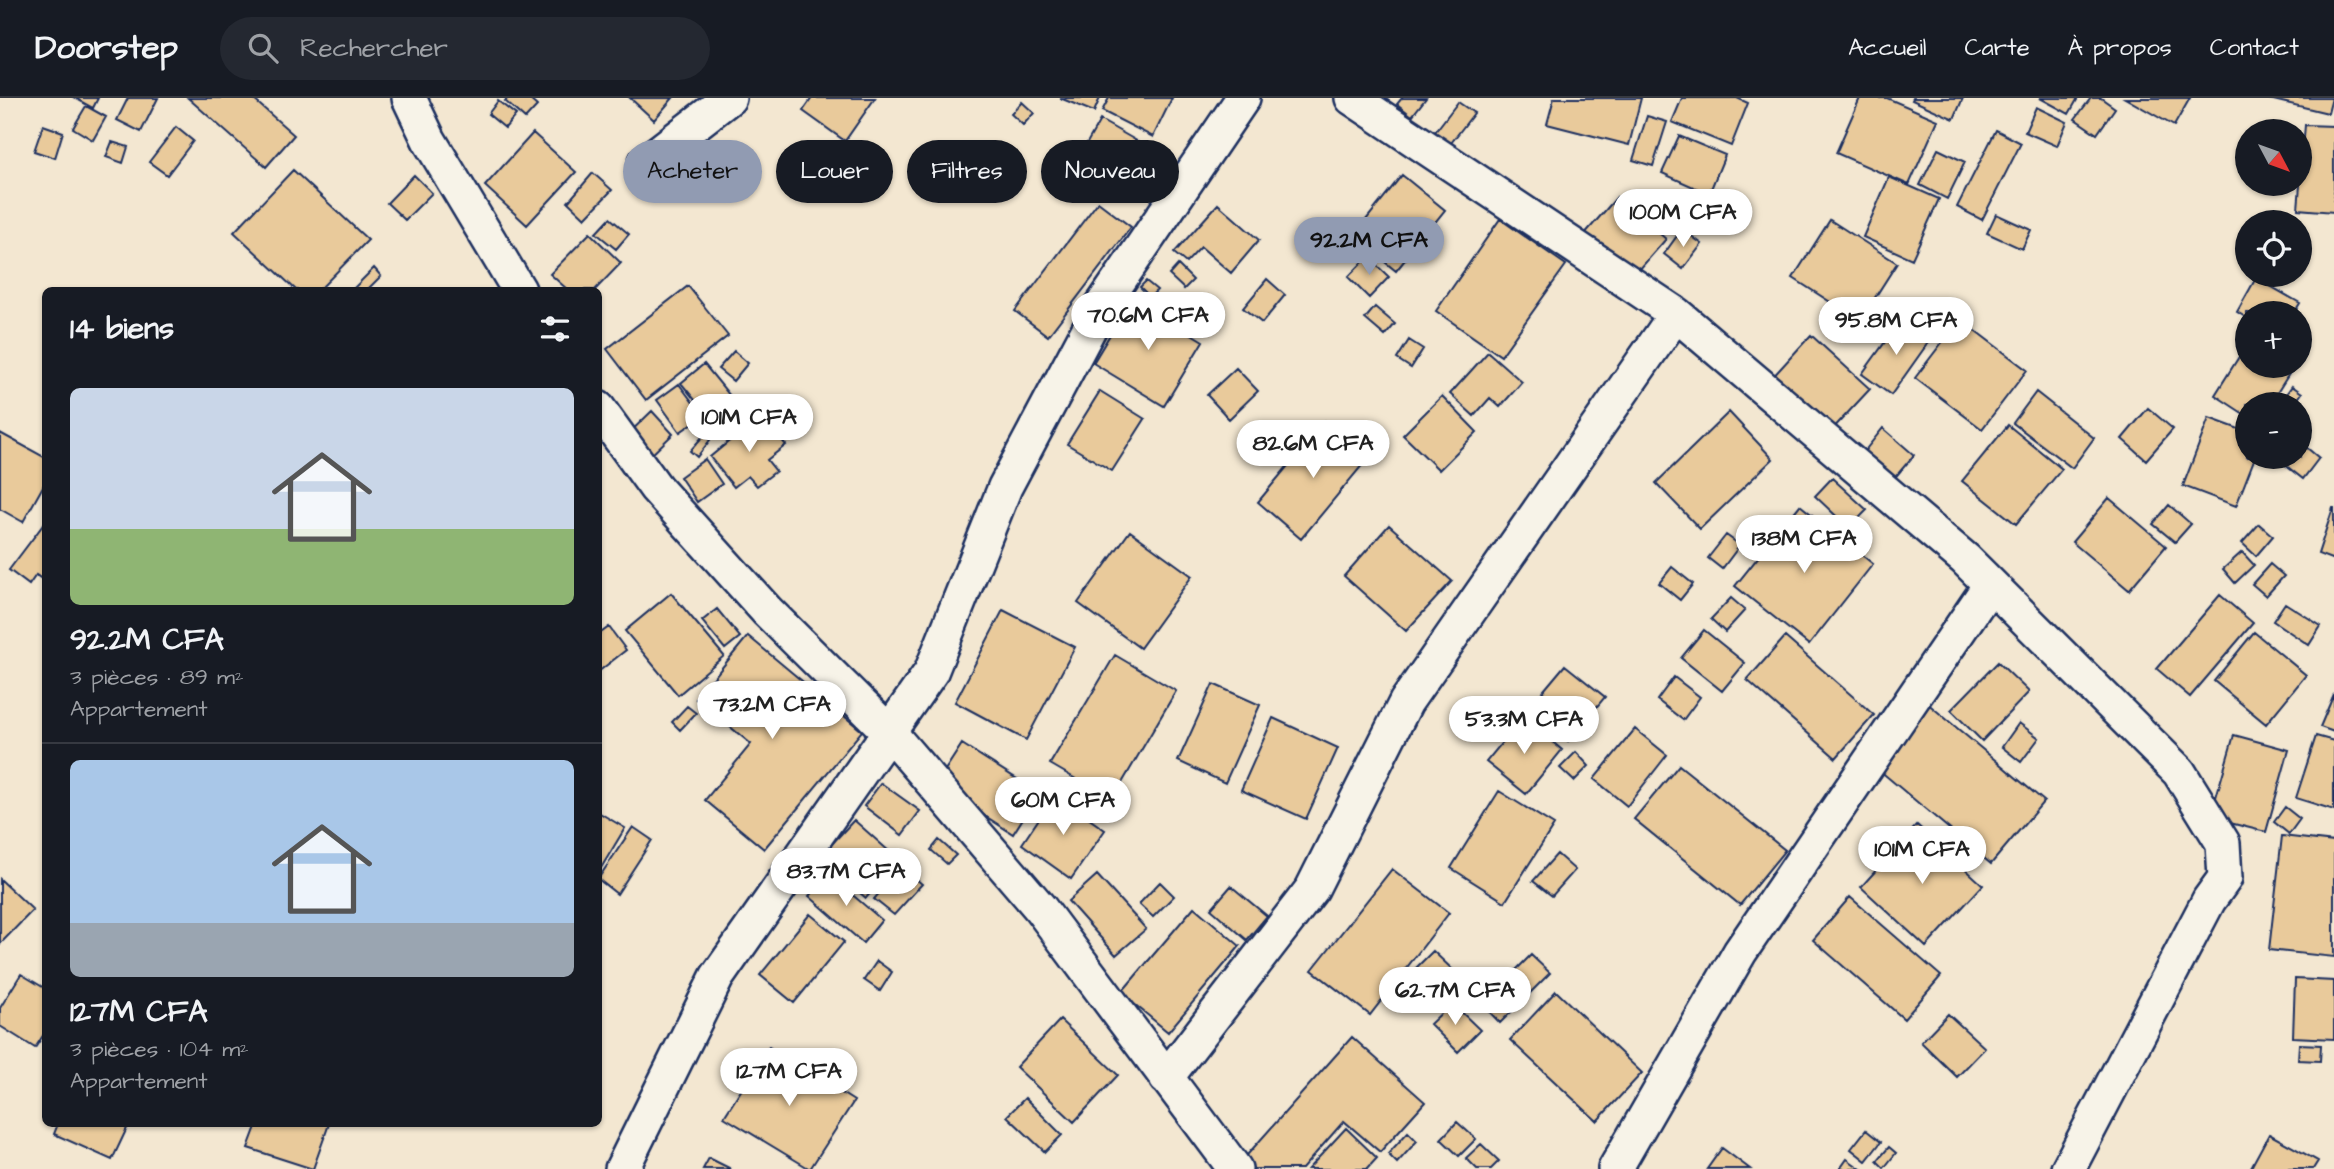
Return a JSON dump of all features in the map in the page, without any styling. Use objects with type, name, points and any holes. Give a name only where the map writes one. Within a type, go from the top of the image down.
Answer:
[{"type":"street","points":[[409,98],[429,140],[517,287]]},
{"type":"street","points":[[675,140],[729,98]]},
{"type":"street","points":[[622,1169],[717,977],[931,672],[1006,487],[1099,310],[1243,98]]},
{"type":"street","points":[[1352,98],[1676,314],[1965,559],[2179,772],[2223,843],[2225,878],[2209,900],[2068,1169]]},
{"type":"street","points":[[1166,1078],[1312,889],[1406,702],[1676,314]]},
{"type":"street","points":[[602,413],[666,498],[766,611],[889,732],[1040,908],[1235,1169]]},
{"type":"street","points":[[1615,1169],[1740,952],[1990,585]]},
{"type":"building","points":[[75,98],[98,98],[93,108]]},
{"type":"building","points":[[128,98],[158,98],[141,132],[117,120]]},
{"type":"building","points":[[188,98],[252,98],[294,135],[266,167]]},
{"type":"building","points":[[508,98],[528,98],[537,106],[525,119],[505,101]]},
{"type":"building","points":[[630,98],[673,98],[654,120]]},
{"type":"building","points":[[812,98],[875,98],[846,140],[803,111]]},
{"type":"building","points":[[1060,98],[1100,98],[1094,112]]},
{"type":"building","points":[[1109,98],[1172,98],[1153,137],[1102,111]]},
{"type":"building","points":[[1402,98],[1426,98],[1412,116],[1397,104]]},
{"type":"building","points":[[1554,98],[1641,98],[1629,145],[1547,124]]},
{"type":"building","points":[[1682,98],[1737,98],[1748,103],[1731,146],[1672,122]]},
{"type":"building","points":[[1860,98],[1887,98],[1938,120],[1909,185],[1836,153]]},
{"type":"building","points":[[1963,98],[1954,119],[1912,100]]},
{"type":"building","points":[[2040,98],[2078,98],[2069,114]]},
{"type":"building","points":[[2091,98],[2101,98],[2115,108],[2097,134],[2075,119]]},
{"type":"building","points":[[2125,98],[2190,98],[2174,126]]},
{"type":"building","points":[[2265,98],[2332,98],[2328,113]]},
{"type":"building","points":[[498,101],[516,115],[505,128],[488,114]]},
{"type":"building","points":[[1022,102],[1034,113],[1023,125],[1011,114]]},
{"type":"building","points":[[1458,102],[1474,113],[1448,147],[1432,136]]},
{"type":"building","points":[[86,106],[106,117],[93,140],[73,128]]},
{"type":"building","points":[[2036,107],[2067,122],[2057,146],[2025,132]]},
{"type":"building","points":[[1647,116],[1667,122],[1653,166],[1633,160]]},
{"type":"building","points":[[1100,120],[1135,140],[1089,140]]},
{"type":"building","points":[[43,125],[63,132],[55,158],[34,151]]},
{"type":"building","points":[[2312,125],[2334,126],[2334,212],[2298,209],[2299,196],[2312,196]]},
{"type":"building","points":[[176,127],[193,141],[167,175],[149,162]]},
{"type":"building","points":[[1996,130],[2021,143],[1982,220],[1957,207]]},
{"type":"building","points":[[533,133],[576,172],[527,225],[485,186]]},
{"type":"building","points":[[1679,136],[1725,155],[1709,194],[1662,173]]},
{"type":"building","points":[[112,142],[128,147],[123,163],[106,157]]},
{"type":"building","points":[[1938,149],[1965,162],[1947,199],[1920,185]]},
{"type":"building","points":[[293,170],[368,240],[322,287],[293,287],[234,232]]},
{"type":"building","points":[[593,173],[612,190],[585,218],[568,202]]},
{"type":"building","points":[[414,175],[432,193],[405,220],[387,203]]},
{"type":"building","points":[[1402,175],[1445,210],[1396,271],[1353,236]]},
{"type":"building","points":[[1889,177],[1939,199],[1912,259],[1863,237]]},
{"type":"building","points":[[1617,197],[1666,239],[1632,278],[1583,236]]},
{"type":"building","points":[[1097,203],[1131,227],[1048,336],[1015,311]]},
{"type":"building","points":[[1218,204],[1259,240],[1231,273],[1201,247],[1186,263],[1174,253]]},
{"type":"building","points":[[1996,214],[2031,230],[2022,249],[1987,233]]},
{"type":"building","points":[[610,218],[629,234],[616,249],[596,233]]},
{"type":"building","points":[[1500,219],[1566,265],[1501,356],[1436,311]]},
{"type":"building","points":[[1830,220],[1897,263],[1860,321],[1793,278]]},
{"type":"building","points":[[1682,229],[1702,244],[1683,269],[1664,254]]},
{"type":"building","points":[[590,233],[621,263],[598,287],[565,287],[550,274]]},
{"type":"building","points":[[1368,257],[1389,277],[1369,298],[1348,277]]},
{"type":"building","points":[[1178,265],[1193,280],[1184,289],[1169,275]]},
{"type":"building","points":[[374,268],[381,276],[370,287],[355,287]]},
{"type":"building","points":[[1267,279],[1285,295],[1262,323],[1243,308]]},
{"type":"building","points":[[1146,281],[1157,290],[1150,297],[1140,287]]},
{"type":"building","points":[[688,286],[728,336],[646,400],[607,349]]},
{"type":"building","points":[[2251,287],[2272,287],[2296,301],[2243,301]]},
{"type":"building","points":[[1132,298],[1203,341],[1164,406],[1093,363]]},
{"type":"building","points":[[1375,307],[1395,324],[1385,336],[1365,319]]},
{"type":"building","points":[[1930,308],[1945,314],[1938,330],[1923,324]]},
{"type":"building","points":[[1960,319],[2027,370],[1982,429],[1915,378]]},
{"type":"building","points":[[1901,320],[1930,340],[1891,395],[1862,374]]},
{"type":"building","points":[[1811,335],[1870,389],[1829,433],[1770,380]]},
{"type":"building","points":[[1409,340],[1423,349],[1411,368],[1397,359]]},
{"type":"building","points":[[734,351],[748,363],[733,381],[718,369]]},
{"type":"building","points":[[1488,352],[1522,382],[1500,407],[1490,398],[1474,416],[1450,394]]},
{"type":"building","points":[[2235,363],[2235,378],[2286,378],[2278,392],[2235,392],[2235,408],[2215,395]]},
{"type":"building","points":[[704,364],[731,397],[708,416],[681,383]]},
{"type":"building","points":[[1236,368],[1258,391],[1229,419],[1207,395]]},
{"type":"building","points":[[679,384],[703,416],[680,432],[657,400]]},
{"type":"building","points":[[2292,386],[2301,392],[2288,392]]},
{"type":"building","points":[[1100,391],[1145,419],[1112,471],[1067,444]]},
{"type":"building","points":[[2036,392],[2094,438],[2072,468],[2013,423]]},
{"type":"building","points":[[1442,396],[1477,432],[1439,470],[1403,435]]},
{"type":"building","points":[[2148,408],[2173,429],[2146,460],[2122,439]]},
{"type":"building","points":[[652,411],[673,434],[646,460],[624,438]]},
{"type":"building","points":[[1729,412],[1773,459],[1700,529],[1656,483]]},
{"type":"building","points":[[761,415],[786,445],[767,460],[776,471],[757,486],[748,476],[734,487],[710,457]]},
{"type":"building","points":[[2209,418],[2235,428],[2235,469],[2250,469],[2236,506],[2183,486]]},
{"type":"building","points":[[1325,421],[1369,457],[1301,539],[1258,502]]},
{"type":"building","points":[[2008,425],[2062,469],[2016,524],[1962,481]]},
{"type":"building","points":[[1883,428],[1914,455],[1886,488],[1855,463]]},
{"type":"building","points":[[0,433],[42,456],[42,488],[23,522],[0,509]]},
{"type":"building","points":[[704,435],[710,440],[697,457],[690,451]]},
{"type":"building","points":[[2312,452],[2319,458],[2312,467]]},
{"type":"building","points":[[705,459],[722,484],[697,502],[680,477]]},
{"type":"building","points":[[2290,469],[2311,469],[2303,479]]},
{"type":"building","points":[[1832,478],[1867,510],[1849,528],[1815,496]]},
{"type":"building","points":[[2109,498],[2166,546],[2129,590],[2072,542]]},
{"type":"building","points":[[1800,505],[1873,564],[1809,645],[1735,586]]},
{"type":"building","points":[[2169,505],[2191,524],[2175,542],[2153,524]]},
{"type":"building","points":[[2334,508],[2334,560],[2318,554]]},
{"type":"building","points":[[2259,524],[2273,536],[2256,556],[2242,543]]},
{"type":"building","points":[[1389,525],[1452,581],[1406,631],[1344,576]]},
{"type":"building","points":[[42,526],[42,579],[36,575],[29,585],[9,570]]},
{"type":"building","points":[[1130,531],[1192,576],[1140,648],[1078,603]]},
{"type":"building","points":[[1726,535],[1740,545],[1722,569],[1708,558]]},
{"type":"building","points":[[2242,552],[2254,565],[2235,583],[2223,569]]},
{"type":"building","points":[[2270,564],[2284,576],[2266,596],[2252,584]]},
{"type":"building","points":[[1672,567],[1693,584],[1680,600],[1659,583]]},
{"type":"building","points":[[671,593],[724,656],[678,695],[625,631]]},
{"type":"building","points":[[2220,595],[2253,623],[2190,697],[2157,669]]},
{"type":"building","points":[[1731,598],[1745,610],[1725,632],[1711,619]]},
{"type":"building","points":[[2285,603],[2321,626],[2309,645],[2273,621]]},
{"type":"building","points":[[717,609],[740,637],[725,649],[702,621]]},
{"type":"building","points":[[1003,610],[1075,647],[1026,740],[955,702]]},
{"type":"building","points":[[609,627],[626,650],[602,669],[602,632]]},
{"type":"building","points":[[1704,630],[1745,663],[1722,691],[1681,658]]},
{"type":"building","points":[[2254,632],[2306,675],[2266,724],[2214,681]]},
{"type":"building","points":[[748,636],[862,731],[764,849],[705,800],[751,744],[696,699]]},
{"type":"building","points":[[1785,637],[1874,715],[1836,758],[1747,680]]},
{"type":"building","points":[[1115,655],[1176,691],[1112,800],[1050,764]]},
{"type":"building","points":[[1998,662],[2029,692],[1982,741],[1951,710]]},
{"type":"building","points":[[1565,665],[1605,697],[1568,741],[1529,708]]},
{"type":"building","points":[[1674,677],[1700,697],[1683,720],[1657,700]]},
{"type":"building","points":[[1213,684],[1260,705],[1225,783],[1178,761]]},
{"type":"building","points":[[2334,694],[2334,732],[2320,727]]},
{"type":"building","points":[[1926,702],[2044,801],[1991,864],[1873,765]]},
{"type":"building","points":[[687,706],[696,713],[680,730],[672,722]]},
{"type":"building","points":[[1523,717],[1562,750],[1526,794],[1486,762]]},
{"type":"building","points":[[1273,718],[1338,748],[1306,819],[1241,790]]},
{"type":"building","points":[[2019,723],[2039,738],[2021,762],[2002,747]]},
{"type":"building","points":[[1635,729],[1667,755],[1627,806],[1594,779]]},
{"type":"building","points":[[2234,735],[2289,750],[2266,832],[2210,818]]},
{"type":"building","points":[[2316,736],[2334,741],[2334,810],[2296,798]]},
{"type":"building","points":[[962,744],[1039,793],[1013,834],[936,784]]},
{"type":"building","points":[[1576,752],[1589,766],[1574,781],[1560,768]]},
{"type":"building","points":[[1679,765],[1785,850],[1740,905],[1634,819]]},
{"type":"building","points":[[881,783],[920,811],[902,835],[864,806]]},
{"type":"building","points":[[1499,791],[1554,825],[1505,902],[1451,868]]},
{"type":"building","points":[[1055,795],[1105,830],[1071,879],[1022,844]]},
{"type":"building","points":[[2285,807],[2300,819],[2289,834],[2274,822]]},
{"type":"building","points":[[602,814],[625,828],[602,866]]},
{"type":"building","points":[[854,820],[899,860],[866,898],[819,858]]},
{"type":"building","points":[[1917,825],[1983,885],[1926,947],[1861,887]]},
{"type":"building","points":[[633,827],[652,840],[617,894],[602,882],[602,873]]},
{"type":"building","points":[[2282,836],[2334,842],[2334,957],[2269,950]]},
{"type":"building","points":[[939,840],[956,855],[947,864],[931,850]]},
{"type":"building","points":[[1557,854],[1575,870],[1552,896],[1533,881]]},
{"type":"building","points":[[902,867],[922,884],[894,915],[874,899]]},
{"type":"building","points":[[1392,869],[1449,913],[1370,1015],[1312,970]]},
{"type":"building","points":[[828,874],[882,920],[863,943],[809,896]]},
{"type":"building","points":[[1097,875],[1146,929],[1116,955],[1068,901]]},
{"type":"building","points":[[0,879],[33,910],[0,944]]},
{"type":"building","points":[[1160,882],[1174,896],[1153,917],[1139,904]]},
{"type":"building","points":[[1231,886],[1267,916],[1247,940],[1211,909]]},
{"type":"building","points":[[1850,897],[1941,976],[1904,1019],[1813,940]]},
{"type":"building","points":[[1194,907],[1240,946],[1168,1032],[1121,993]]},
{"type":"building","points":[[810,914],[844,942],[794,1003],[760,975]]},
{"type":"building","points":[[1433,951],[1453,970],[1422,1001],[1402,982]]},
{"type":"building","points":[[1531,955],[1550,973],[1500,1023],[1482,1004]]},
{"type":"building","points":[[877,961],[892,972],[880,991],[864,980]]},
{"type":"building","points":[[21,974],[42,987],[42,1037],[35,1048],[0,1026],[0,1008]]},
{"type":"building","points":[[2295,979],[2334,981],[2334,1039],[2293,1037]]},
{"type":"building","points":[[1556,991],[1642,1073],[1597,1121],[1510,1040]]},
{"type":"building","points":[[1452,1003],[1480,1030],[1458,1052],[1430,1024]]},
{"type":"building","points":[[1948,1014],[1985,1048],[1957,1077],[1921,1042]]},
{"type":"building","points":[[1060,1020],[1118,1075],[1074,1122],[1016,1067]]},
{"type":"building","points":[[1352,1037],[1425,1102],[1380,1152],[1344,1121],[1302,1169],[1247,1169],[1240,1163]]},
{"type":"building","points":[[2299,1044],[2321,1045],[2320,1061],[2298,1060]]},
{"type":"building","points":[[769,1047],[854,1101],[810,1169],[724,1117]]},
{"type":"building","points":[[1025,1098],[1062,1135],[1045,1152],[1007,1116]]},
{"type":"building","points":[[1457,1122],[1476,1139],[1459,1156],[1441,1139]]},
{"type":"building","points":[[57,1127],[128,1127],[112,1160],[54,1134]]},
{"type":"building","points":[[256,1127],[328,1127],[313,1169],[248,1148]]},
{"type":"building","points":[[1346,1128],[1377,1158],[1367,1169],[1308,1169]]},
{"type":"building","points":[[1866,1130],[1881,1142],[1866,1161],[1851,1149]]},
{"type":"building","points":[[1408,1132],[1417,1141],[1397,1163],[1388,1154]]},
{"type":"building","points":[[2269,1134],[2318,1161],[2313,1169],[2250,1169]]},
{"type":"building","points":[[1481,1144],[1499,1161],[1491,1169],[1477,1169],[1466,1158]]},
{"type":"building","points":[[1889,1147],[1896,1153],[1884,1168],[1877,1161]]},
{"type":"building","points":[[1722,1148],[1750,1169],[1707,1169]]},
{"type":"building","points":[[709,1158],[731,1169],[703,1169]]},
{"type":"building","points":[[1847,1159],[1861,1169],[1840,1169]]}]
